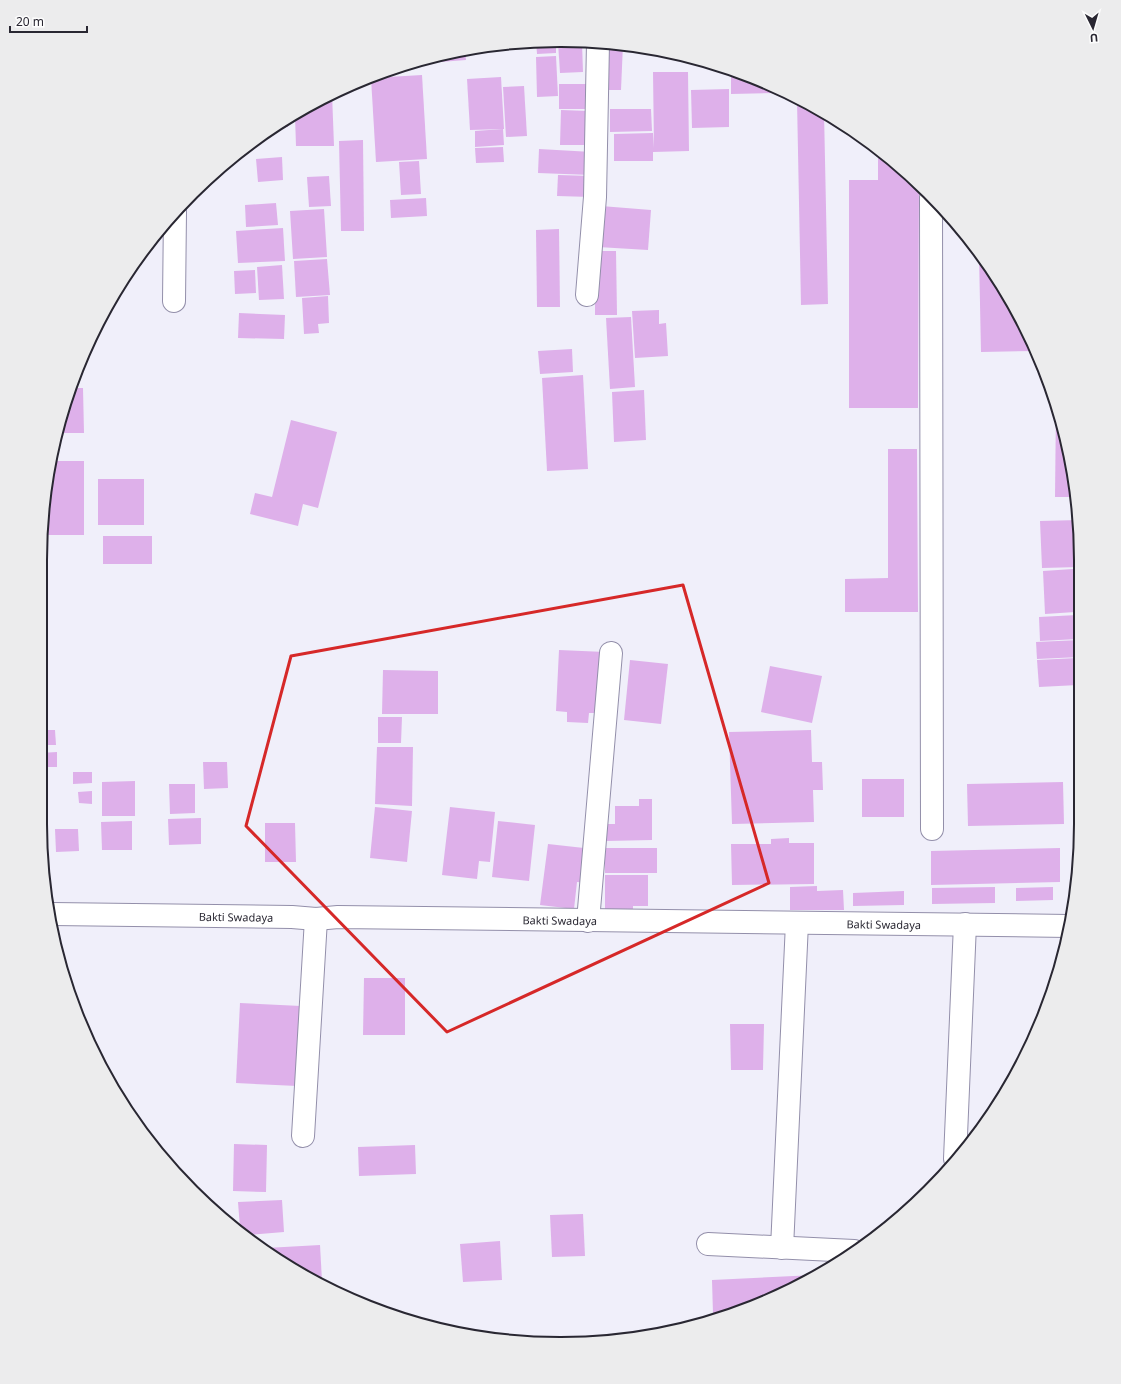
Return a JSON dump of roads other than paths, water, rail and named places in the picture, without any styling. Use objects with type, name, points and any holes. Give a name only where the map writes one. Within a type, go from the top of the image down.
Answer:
[{"type":"street","points":[[587,295],[595,197],[598,48]]},
{"type":"street","points":[[931,205],[932,829]]},
{"type":"street","points":[[174,302],[175,221]]},
{"type":"street","points":[[588,921],[611,653]]},
{"type":"street","name":"Bakti Swadaya","points":[[55,914],[284,917],[316,919],[338,917],[1064,926]]},
{"type":"street","points":[[303,1136],[316,919]]},
{"type":"street","points":[[782,1248],[797,923]]},
{"type":"street","points":[[955,1152],[965,924]]},
{"type":"street","points":[[708,1244],[845,1251]]}]
